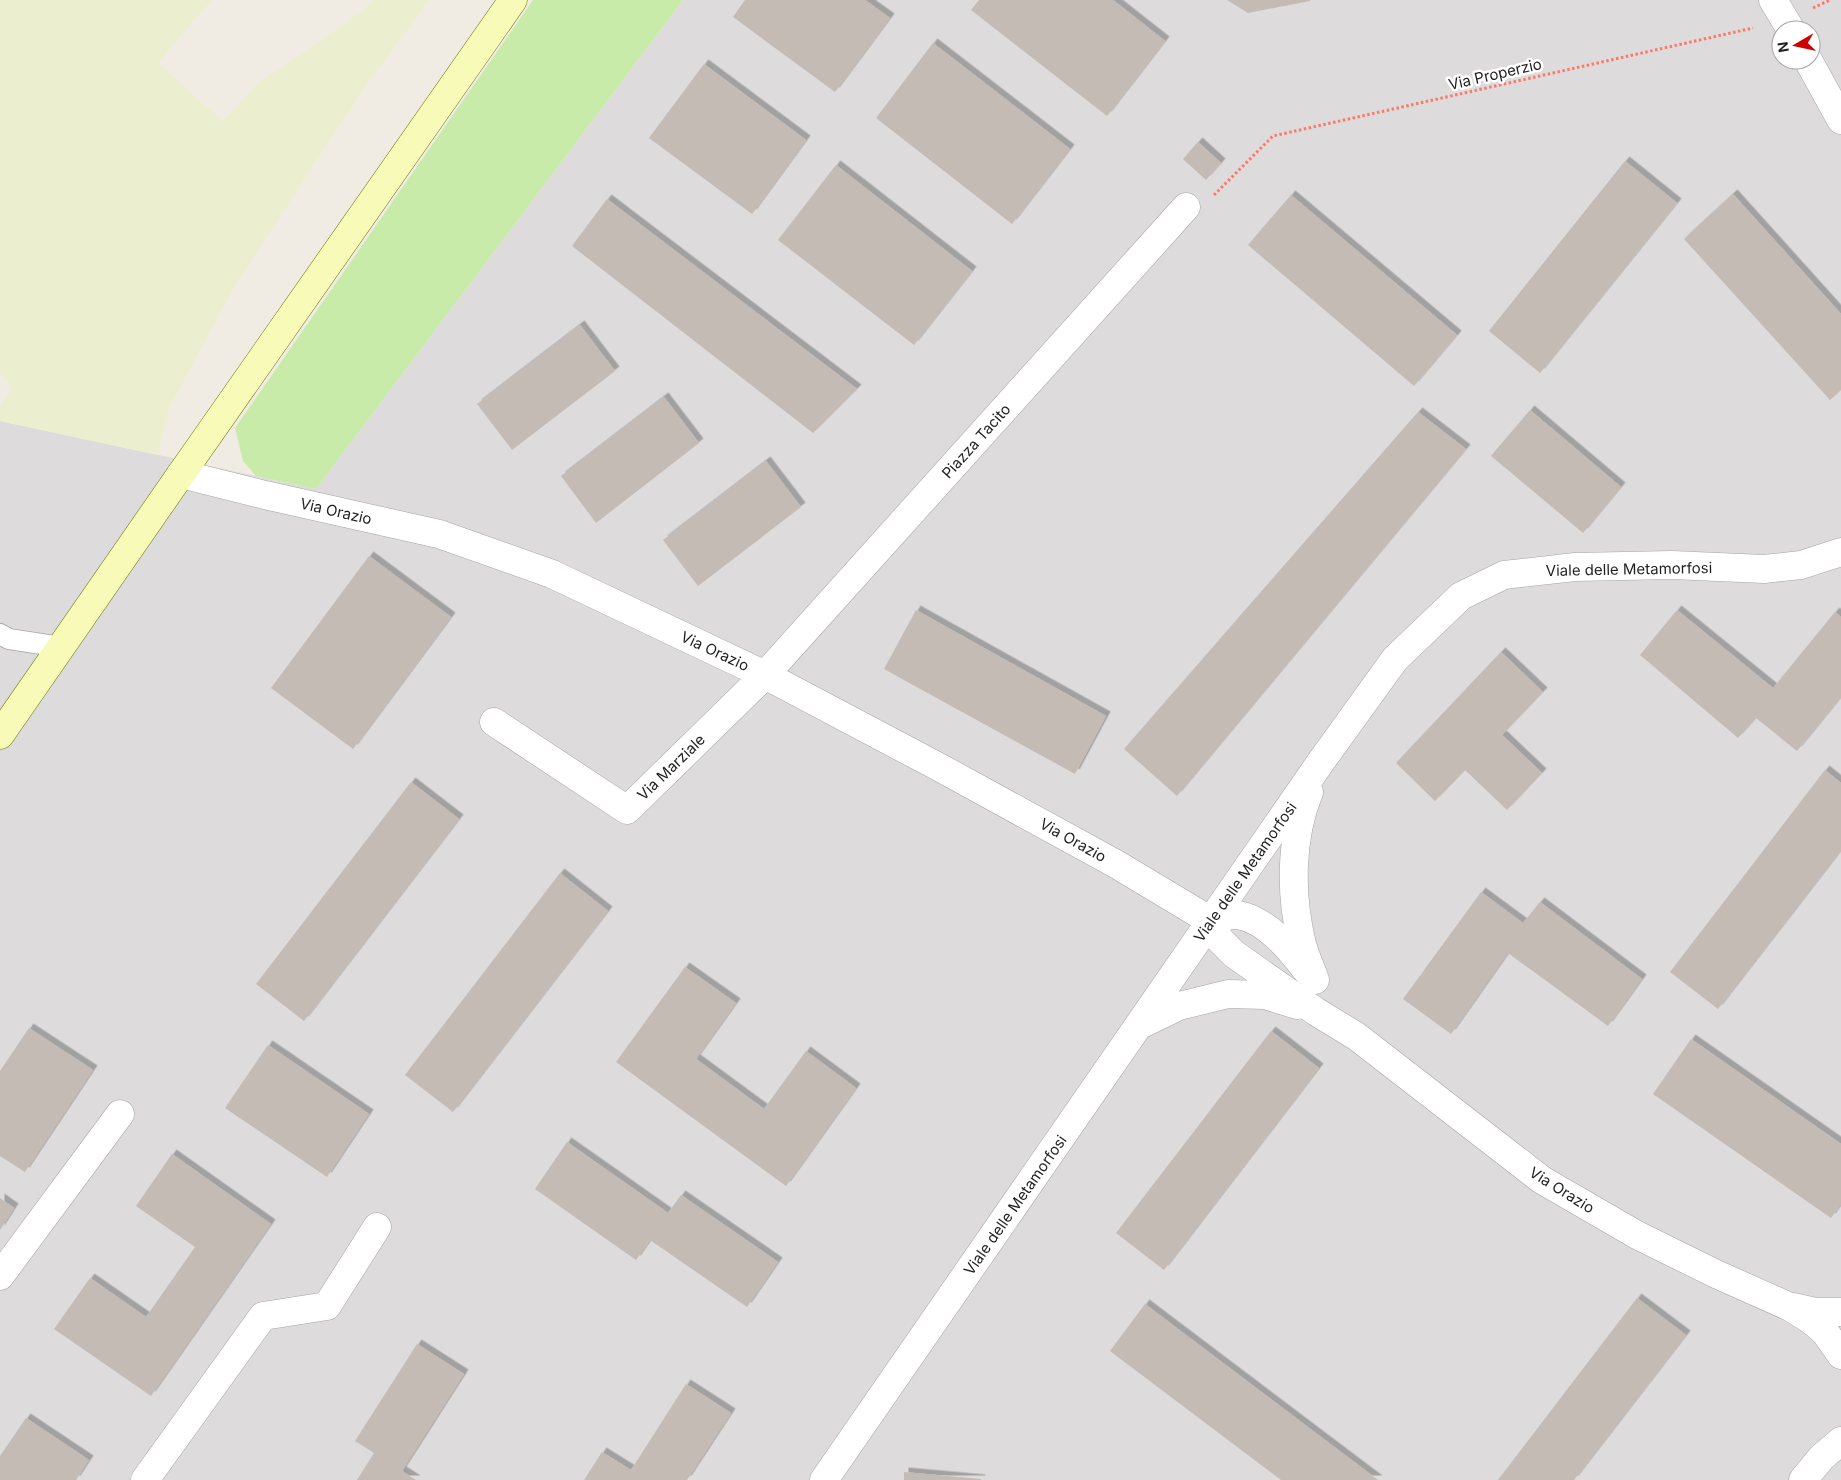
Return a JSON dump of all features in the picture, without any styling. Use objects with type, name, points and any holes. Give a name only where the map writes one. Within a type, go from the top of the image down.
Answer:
[{"type":"main road","points":[[0,735],[180,474],[514,0]]},
{"type":"street","points":[[1814,70],[1841,120]]},
{"type":"street","name":"Piazza Tacito","points":[[766,675],[1186,207]]},
{"type":"street","name":"Via Orazio","points":[[180,474],[439,534],[552,574],[766,675],[1108,859],[1211,921],[1219,939],[1234,954],[1315,1011],[1356,1036],[1542,1180],[1646,1239],[1716,1274],[1790,1307],[1818,1326],[1836,1346],[1841,1355]]},
{"type":"street","name":"Viale delle Metamorfosi","points":[[824,1480],[1394,659],[1462,596],[1504,575],[1575,567],[1663,565],[1764,569],[1801,565],[1841,552]]},
{"type":"street","name":"Via Marziale","points":[[494,722],[627,810],[766,675]]},
{"type":"street","name":"Via Orazio","points":[[1315,980],[1302,944],[1294,899],[1295,850],[1302,808],[1320,763]]},
{"type":"street","name":"Via Orazio","points":[[1211,921],[1236,915],[1252,920],[1274,934],[1315,980],[1332,1008],[1356,1036]]},
{"type":"street","name":"Via Orazio","points":[[1138,1026],[1179,1006],[1228,994],[1265,995],[1315,1011]]},
{"type":"street","points":[[0,1276],[120,1114]]},
{"type":"street","points":[[145,1480],[263,1316],[327,1306],[377,1227]]},
{"type":"street","name":"Via Orazio","points":[[1790,1307],[1816,1312],[1841,1312]]},
{"type":"street","points":[[1803,1480],[1832,1449],[1841,1419]]},
{"type":"lane","points":[[0,634],[9,638],[61,647]]},
{"type":"path","name":"Via Properzio","points":[[1186,207],[1215,195],[1273,136],[1783,17],[1830,0]]},
{"type":"shaded area","points":[[683,0],[1841,0],[1841,1480],[0,1480],[0,421],[316,489]]},
{"type":"green space","points":[[0,0],[212,0],[158,63],[223,121],[257,84],[361,12],[372,0],[430,0],[365,87],[236,284],[170,406],[158,455],[0,421],[0,405],[12,389],[0,373]]},
{"type":"green space","points":[[533,0],[683,0],[316,489],[256,476],[243,461],[235,428]]},
{"type":"building","points":[[745,0],[865,0],[890,18],[835,92],[733,17]]},
{"type":"building","points":[[979,0],[1113,0],[1165,41],[1107,116],[971,10]]},
{"type":"building","points":[[1227,0],[1310,0],[1310,1],[1248,13]]},
{"type":"building","points":[[933,43],[1070,149],[1012,224],[876,118]]},
{"type":"building","points":[[704,64],[806,140],[752,214],[649,138]]},
{"type":"building","points":[[1198,142],[1221,163],[1206,180],[1183,159]]},
{"type":"building","points":[[1625,161],[1677,203],[1540,373],[1489,331]]},
{"type":"building","points":[[836,165],[972,271],[914,345],[778,240]]},
{"type":"building","points":[[1733,194],[1841,314],[1841,390],[1830,400],[1684,239]]},
{"type":"building","points":[[1291,195],[1457,335],[1414,386],[1248,245]]},
{"type":"building","points":[[607,199],[857,389],[813,433],[572,246]]},
{"type":"building","points":[[580,325],[615,371],[512,450],[477,404]]},
{"type":"building","points":[[664,397],[699,443],[596,523],[561,476]]},
{"type":"building","points":[[1530,410],[1621,487],[1583,533],[1491,456]]},
{"type":"building","points":[[1418,412],[1466,449],[1177,796],[1124,749]]},
{"type":"building","points":[[766,461],[801,507],[698,586],[663,540]]},
{"type":"building","points":[[369,556],[451,617],[353,749],[271,688]]},
{"type":"building","points":[[916,610],[1106,716],[1075,774],[884,669]]},
{"type":"building","points":[[1677,610],[1773,688],[1835,612],[1841,617],[1841,697],[1797,751],[1756,718],[1738,738],[1640,655]]},
{"type":"building","points":[[1501,652],[1543,692],[1502,735],[1542,773],[1507,810],[1465,770],[1435,801],[1396,763]]},
{"type":"building","points":[[1825,770],[1841,783],[1841,850],[1718,1009],[1670,972]]},
{"type":"building","points":[[411,782],[459,819],[304,1021],[256,984]]},
{"type":"building","points":[[560,873],[608,911],[453,1112],[405,1075]]},
{"type":"building","points":[[1481,892],[1523,923],[1540,902],[1642,979],[1608,1026],[1508,953],[1451,1034],[1403,999]]},
{"type":"building","points":[[685,967],[736,1003],[696,1059],[764,1109],[806,1051],[856,1088],[786,1186],[616,1062]]},
{"type":"building","points":[[29,1028],[93,1070],[25,1172],[0,1156],[0,1071]]},
{"type":"building","points":[[1271,1031],[1319,1068],[1164,1270],[1116,1233]]},
{"type":"building","points":[[1691,1039],[1841,1144],[1841,1204],[1831,1218],[1653,1094]]},
{"type":"building","points":[[268,1045],[369,1114],[327,1177],[225,1108]]},
{"type":"building","points":[[567,1142],[668,1213],[681,1195],[778,1262],[747,1307],[650,1240],[636,1260],[535,1189]]},
{"type":"building","points":[[172,1154],[271,1224],[151,1396],[54,1329],[90,1278],[146,1317],[195,1247],[136,1206]]},
{"type":"building","points":[[0,1198],[14,1208],[0,1230]]},
{"type":"building","points":[[1637,1298],[1686,1335],[1574,1480],[1498,1480]]},
{"type":"building","points":[[1145,1304],[1378,1480],[1281,1480],[1110,1351]]},
{"type":"building","points":[[417,1344],[464,1374],[402,1471],[416,1480],[357,1480],[374,1453],[355,1441]]},
{"type":"building","points":[[686,1384],[731,1413],[687,1480],[584,1480],[602,1452],[631,1470]]},
{"type":"building","points":[[26,1418],[89,1460],[76,1480],[0,1480],[0,1456]]},
{"type":"building","points":[[904,1472],[981,1479],[981,1480],[904,1480]]}]
